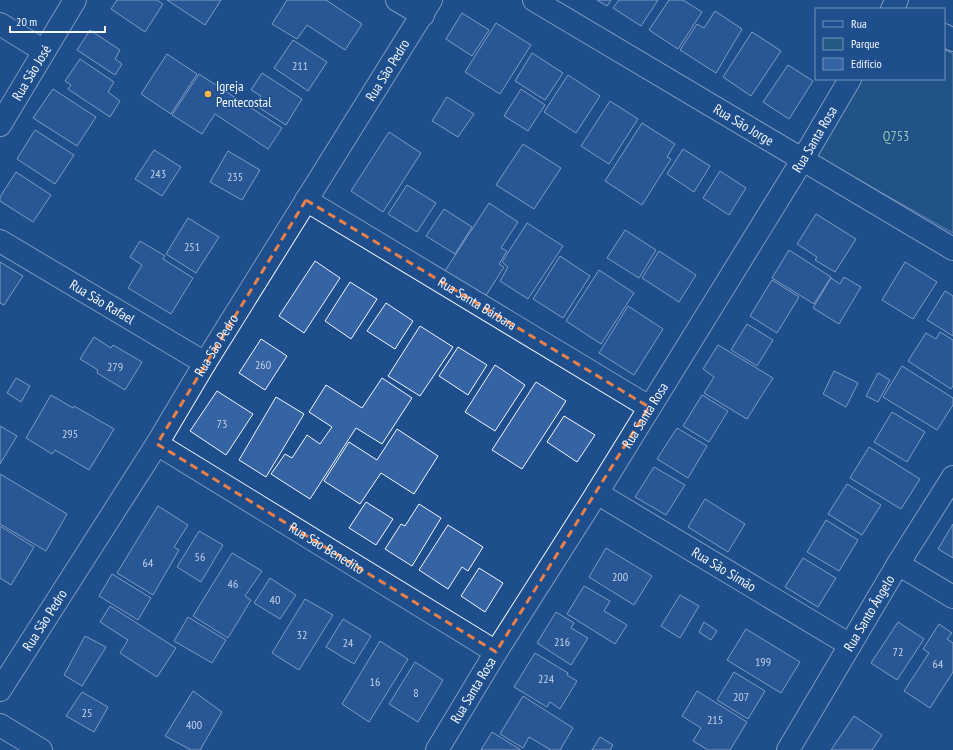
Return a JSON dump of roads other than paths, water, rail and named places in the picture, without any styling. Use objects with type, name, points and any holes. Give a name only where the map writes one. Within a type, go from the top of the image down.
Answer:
[{"type":"street","name":"Rua São José","points":[[0,125],[75,0]]},
{"type":"street","points":[[397,0],[427,7]]},
{"type":"street","name":"Rua São Jorge","points":[[534,0],[803,159],[953,250]]},
{"type":"street","name":"Rua São Pedro","points":[[0,690],[157,444],[205,363],[427,7]]},
{"type":"street","points":[[0,24],[44,51]]},
{"type":"street","name":"Rua Santa Rosa","points":[[437,750],[496,652],[597,493],[803,159],[849,80]]},
{"type":"street","name":"Rua Santa Bárbara","points":[[306,200],[649,407]]},
{"type":"street","name":"Rua São Rafael","points":[[0,241],[205,363]]},
{"type":"street","name":"Rua São Benedito","points":[[157,444],[496,652]]},
{"type":"street","name":"Rua Santo Ângelo","points":[[788,750],[898,564],[953,477]]},
{"type":"street","name":"Rua São Simão","points":[[597,493],[850,645]]},
{"type":"street","points":[[898,564],[953,597]]},
{"type":"street","points":[[0,726],[41,750]]},
{"type":"place","name":"Igreja Pentecostal","points":[[208,94]]},
{"type":"park label","name":"Q753","points":[[896,136]]}]
